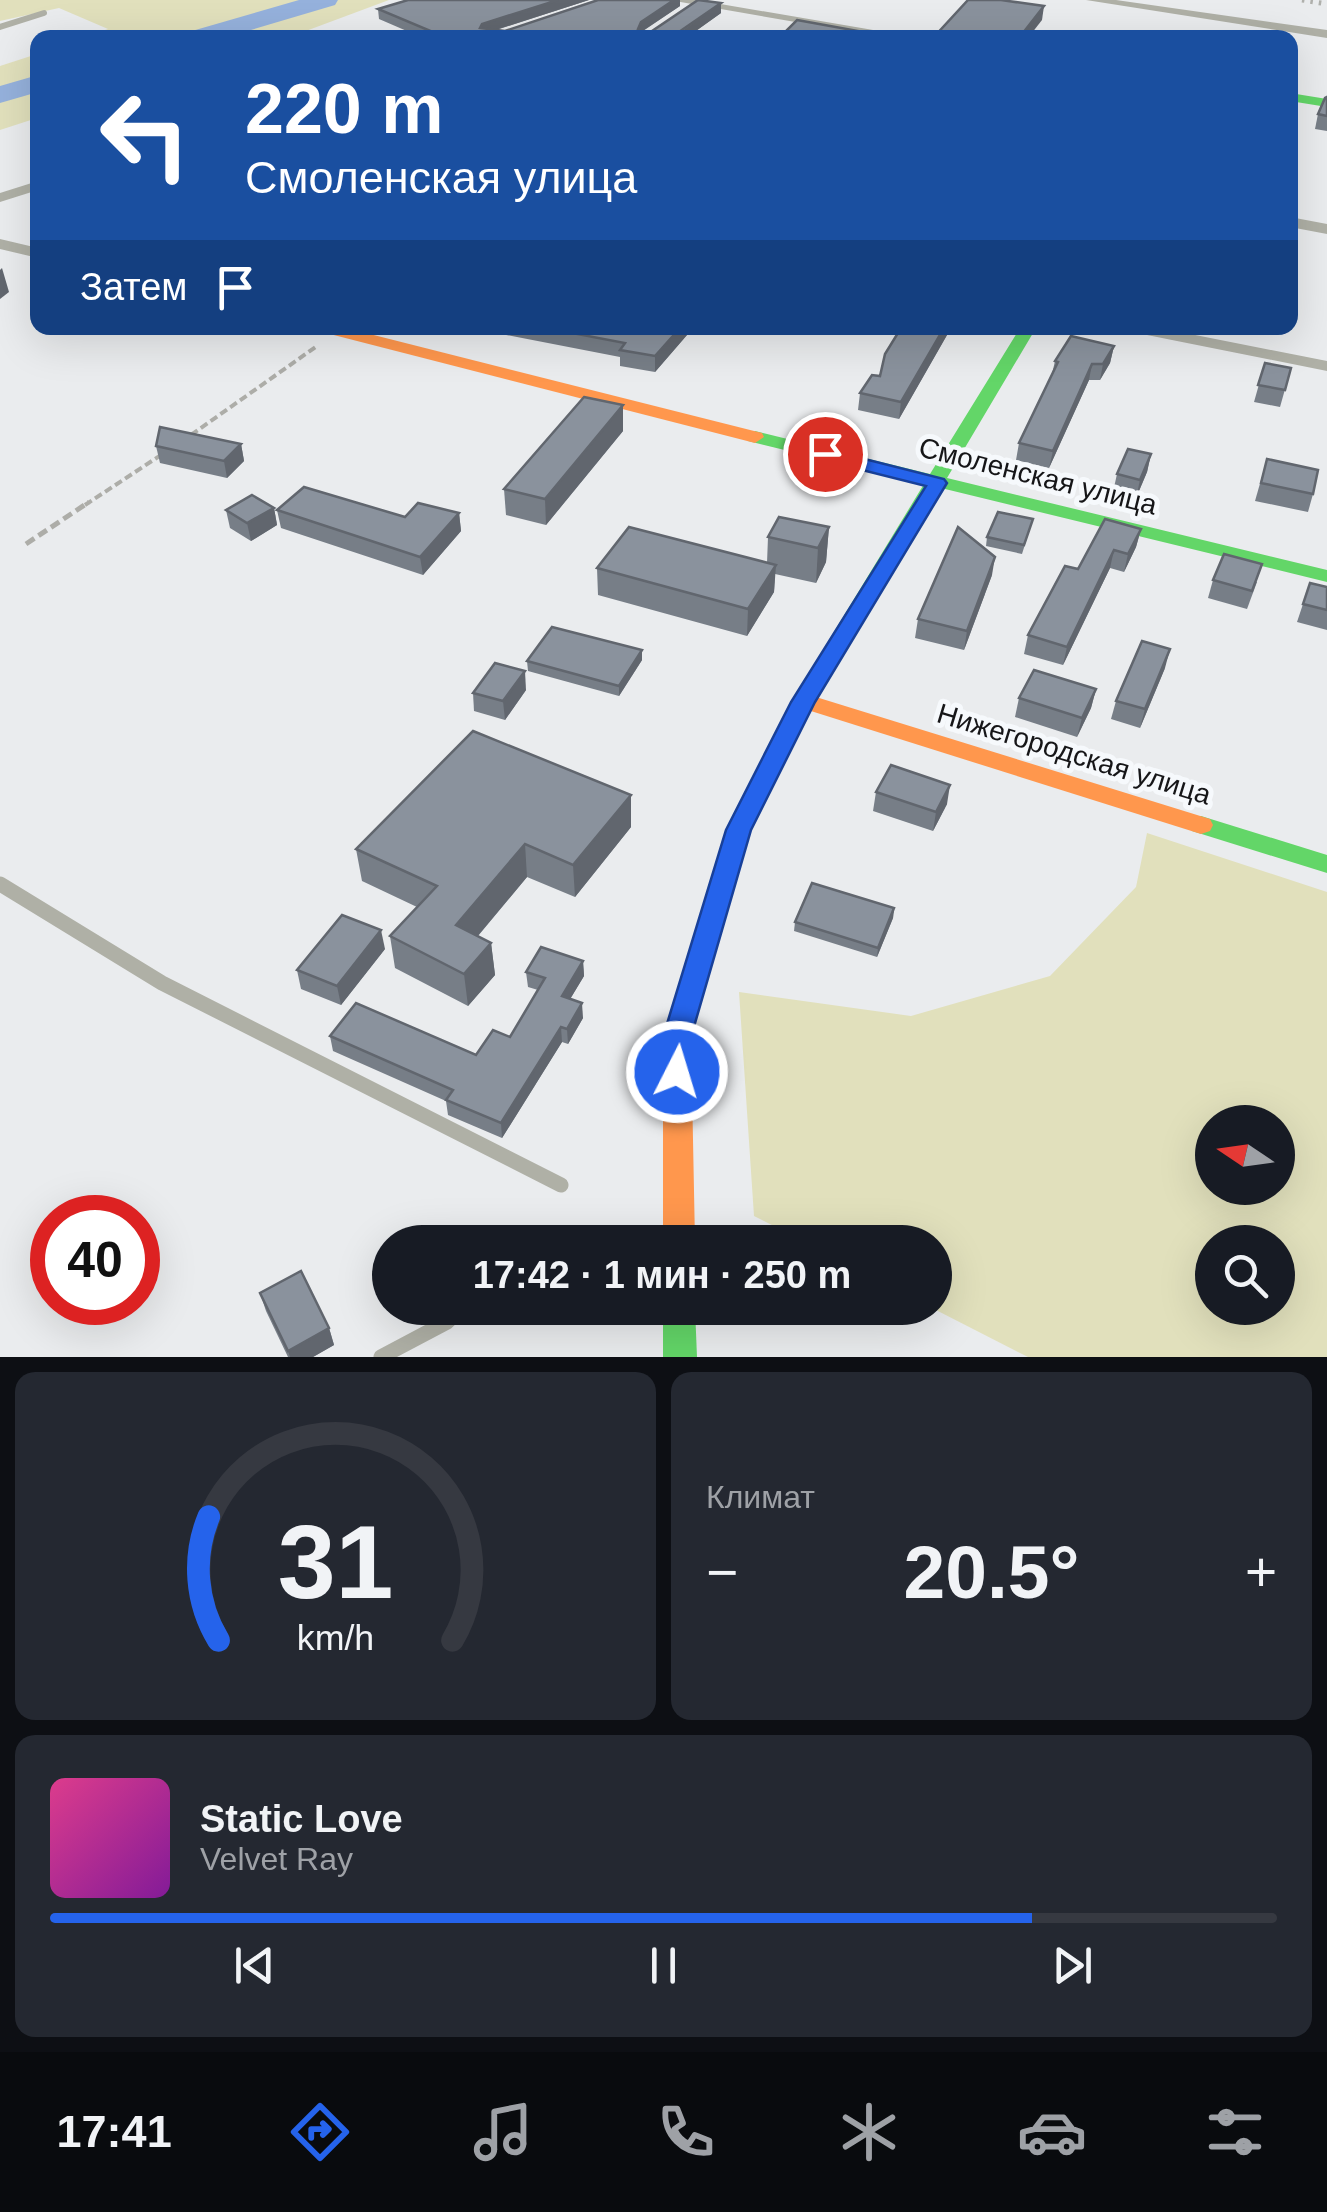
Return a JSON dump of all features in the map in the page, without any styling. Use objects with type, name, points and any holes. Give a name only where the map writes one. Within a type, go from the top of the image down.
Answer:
[{"type":"street","points":[[1092,0],[1208,22],[1287,30]]},
{"type":"street","points":[[679,6],[696,3],[864,30]]},
{"type":"street","points":[[1298,31],[1327,34]]},
{"type":"street","points":[[1298,98],[1327,103]]},
{"type":"street","points":[[0,198],[30,189]]},
{"type":"street","points":[[1298,223],[1327,228]]},
{"type":"street","points":[[0,244],[30,252]]},
{"type":"street","name":"Смоленская улица","points":[[357,335],[938,483],[1327,576]]},
{"type":"street","points":[[679,1225],[677,1037],[739,830],[803,702],[1024,335]]},
{"type":"street","points":[[1172,335],[1327,366]]},
{"type":"street","name":"Нижегородская улица","points":[[803,702],[1327,864]]},
{"type":"street","points":[[679,1325],[680,1357]]},
{"type":"lane","points":[[0,26],[44,13]]},
{"type":"lane","points":[[0,884],[162,983],[561,1185]]},
{"type":"lane","points":[[381,1357],[442,1325]]},
{"type":"path","points":[[186,438],[325,335]]},
{"type":"path","points":[[26,544],[170,449]]},
{"type":"green space","points":[[0,0],[389,0],[308,30],[105,30],[108,29],[59,8],[0,21]]},
{"type":"green space","points":[[30,56],[30,120],[0,130],[0,66]]},
{"type":"green space","points":[[1147,833],[1327,892],[1327,1357],[1028,1357],[952,1318],[952,1225],[772,1225],[754,1216],[739,992],[911,1016],[1050,976],[1136,887]]},
{"type":"building","points":[[408,0],[558,0],[482,24],[480,28],[497,30],[428,30],[378,9]]},
{"type":"building","points":[[598,0],[674,0],[641,22],[638,29],[508,30]]},
{"type":"building","points":[[698,0],[721,3],[682,30],[653,30]]},
{"type":"building","points":[[968,0],[1044,6],[1025,30],[940,30]]},
{"type":"building","points":[[797,20],[852,30],[787,30]]},
{"type":"building","points":[[1325,98],[1327,116],[1318,114]]},
{"type":"building","points":[[583,335],[674,335],[655,356],[620,350],[625,343]]},
{"type":"building","points":[[897,335],[940,335],[901,402],[860,393],[872,375],[880,376],[885,354]]},
{"type":"building","points":[[1071,336],[1114,346],[1103,364],[1092,364],[1053,451],[1019,443],[1058,362],[1055,361]]},
{"type":"building","points":[[1265,363],[1291,368],[1285,390],[1258,385]]},
{"type":"building","points":[[584,397],[623,405],[545,499],[504,489]]},
{"type":"building","points":[[160,427],[241,444],[224,461],[156,446]]},
{"type":"building","points":[[1128,449],[1151,454],[1140,480],[1117,474]]},
{"type":"building","points":[[1267,459],[1318,470],[1313,494],[1261,483]]},
{"type":"building","points":[[304,487],[405,517],[418,503],[459,513],[420,557],[277,510]]},
{"type":"building","points":[[252,495],[274,508],[247,523],[226,510]]},
{"type":"building","points":[[998,512],[1033,519],[1024,545],[987,537]]},
{"type":"building","points":[[779,517],[829,527],[818,548],[768,537]]},
{"type":"building","points":[[1105,519],[1141,529],[1128,554],[1114,550],[1067,647],[1028,635],[1065,566],[1078,569]]},
{"type":"building","points":[[629,527],[776,565],[748,609],[597,568]]},
{"type":"building","points":[[958,527],[995,557],[967,631],[918,619]]},
{"type":"building","points":[[1224,554],[1262,564],[1252,591],[1213,580]]},
{"type":"building","points":[[1310,583],[1327,587],[1327,610],[1303,604]]},
{"type":"building","points":[[552,627],[642,650],[619,686],[527,661]]},
{"type":"building","points":[[1142,641],[1170,649],[1145,709],[1116,701]]},
{"type":"building","points":[[495,663],[525,671],[503,701],[473,693]]},
{"type":"building","points":[[1034,670],[1096,689],[1082,718],[1019,698]]},
{"type":"building","points":[[473,731],[631,795],[573,865],[525,844],[456,925],[491,943],[464,974],[390,936],[437,886],[356,849]]},
{"type":"building","points":[[891,765],[950,785],[936,812],[876,792]]},
{"type":"building","points":[[812,883],[894,908],[878,948],[795,922]]},
{"type":"building","points":[[342,915],[381,930],[337,986],[297,970]]},
{"type":"building","points":[[541,947],[583,961],[562,996],[582,1003],[567,1029],[561,1027],[501,1123],[446,1100],[453,1090],[330,1036],[356,1003],[476,1055],[493,1030],[510,1037],[545,978],[526,972]]},
{"type":"building","points":[[301,1271],[329,1328],[288,1351],[260,1293]]},
{"type":"waterway","points":[[222,30],[326,0]]},
{"type":"waterway","points":[[0,95],[30,86]]},
{"type":"railway","points":[[1302,0],[1327,4]]},
{"type":"traffic: fast","points":[[1298,98],[1327,103]]},
{"type":"traffic: fast","points":[[729,862],[739,830],[803,701],[1024,335]]},
{"type":"traffic: fast","points":[[755,437],[1327,576]]},
{"type":"traffic: fast","points":[[1201,825],[1327,864]]},
{"type":"traffic: fast","points":[[679,1325],[680,1357]]},
{"type":"traffic: slow","points":[[355,335],[755,437]]},
{"type":"traffic: slow","points":[[803,701],[1201,825]]},
{"type":"traffic: slow","points":[[679,1225],[677,1037],[729,862]]},
{"type":"route","points":[[677,1072],[677,1037],[739,830],[803,702],[938,483],[825,454]]}]
